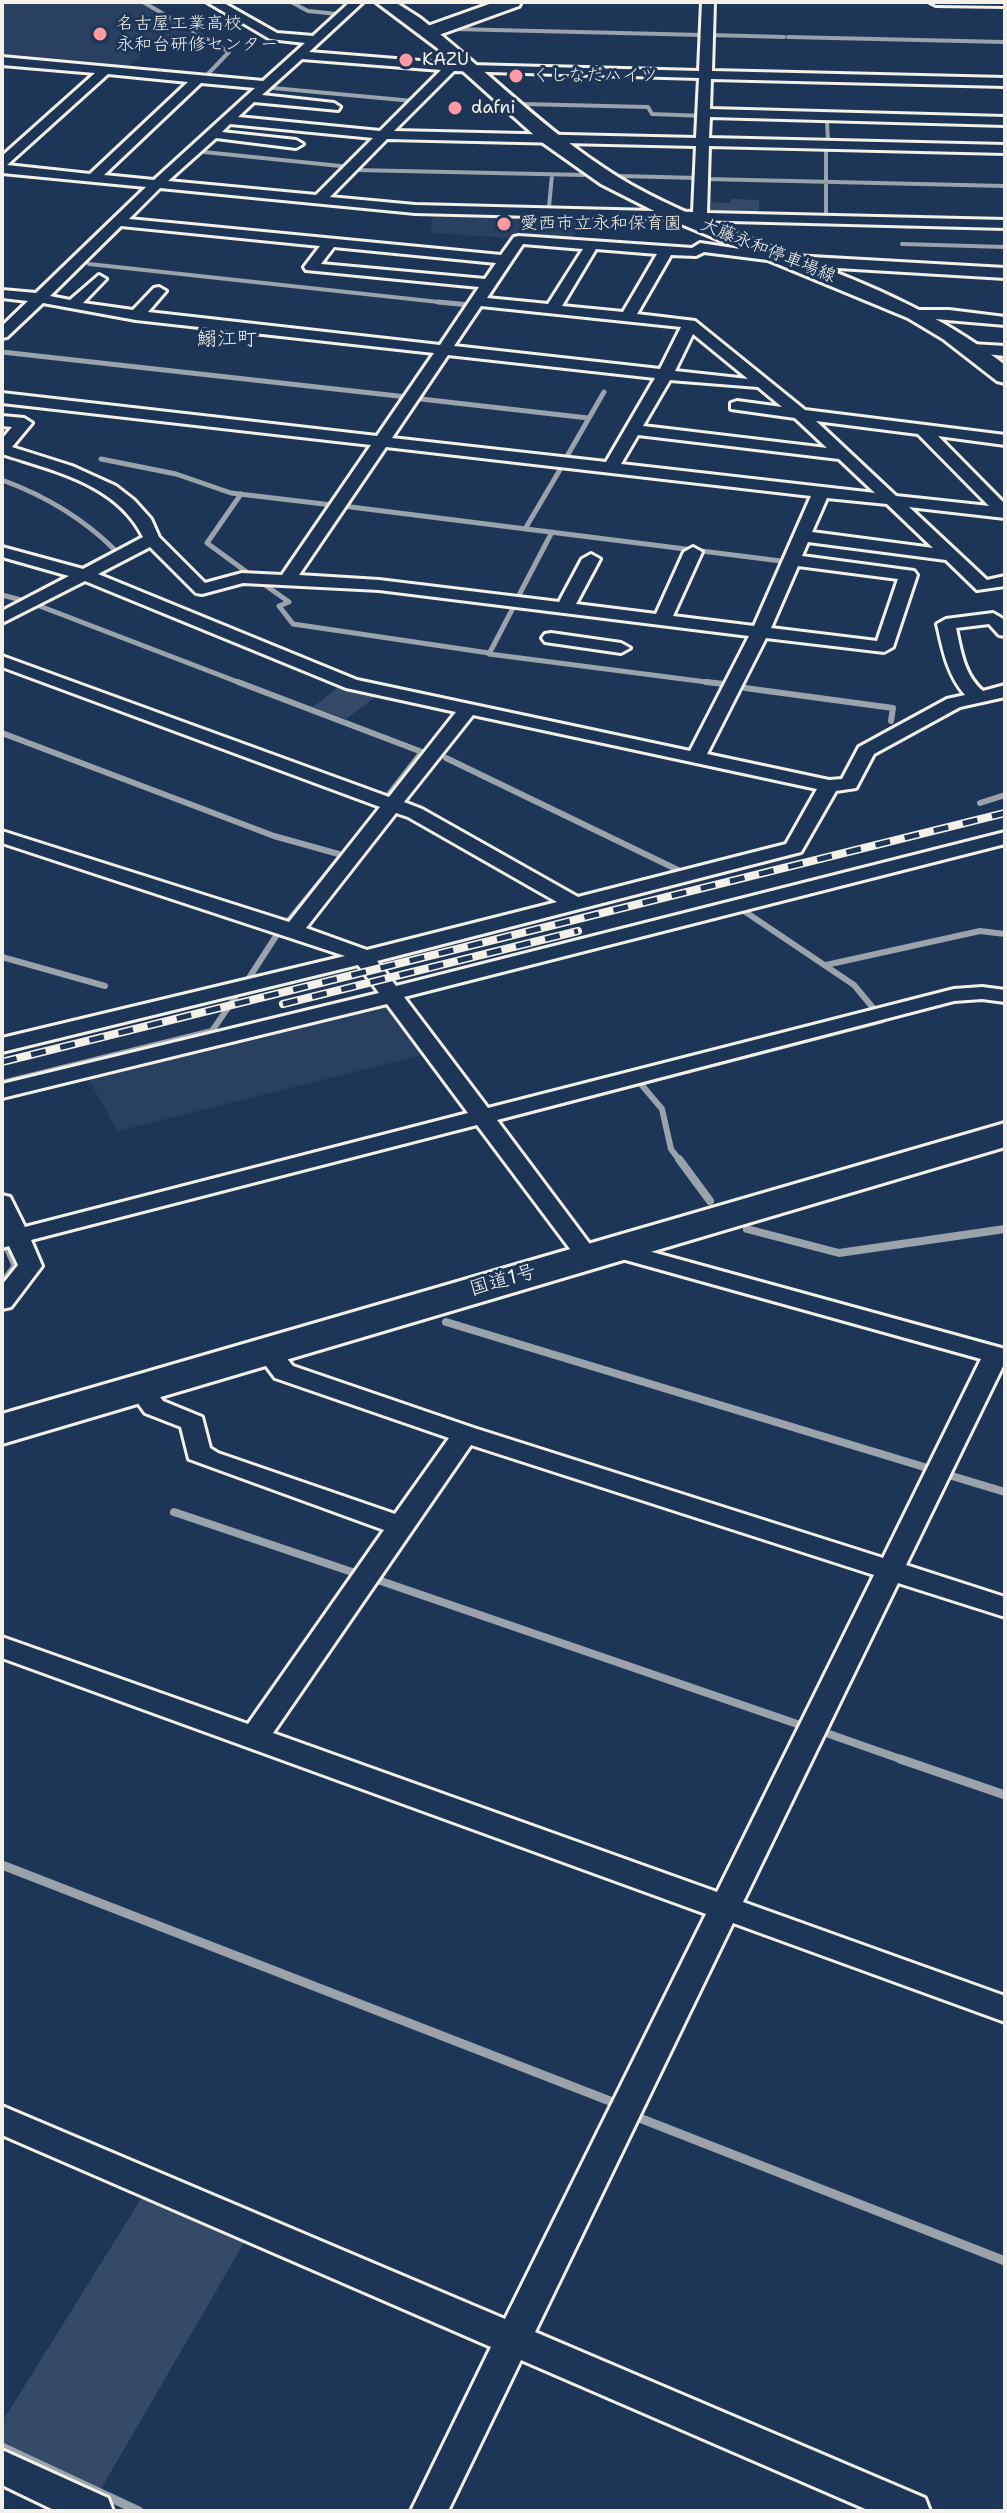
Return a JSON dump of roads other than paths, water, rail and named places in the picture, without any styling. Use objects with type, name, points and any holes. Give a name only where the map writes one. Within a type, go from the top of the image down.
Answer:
[{"type":"highway","name":"国道1号","points":[[2,1429],[1005,1135]]},
{"type":"main road","name":"大藤永和停車場線","points":[[384,2],[429,32],[545,138],[610,182],[917,314],[972,349],[1005,376]]},
{"type":"main road","points":[[429,32],[504,4]]},
{"type":"street","points":[[213,2],[274,36],[316,40]]},
{"type":"street","points":[[2,334],[36,297],[357,2]]},
{"type":"street","points":[[687,215],[702,142],[708,2]]},
{"type":"street","points":[[936,2],[1005,3]]},
{"type":"street","points":[[300,55],[470,69],[1005,82]]},
{"type":"street","points":[[2,61],[265,85]]},
{"type":"street","points":[[319,200],[450,68]]},
{"type":"street","points":[[2,163],[106,70]]},
{"type":"street","points":[[93,178],[199,78]]},
{"type":"street","points":[[250,98],[334,107]]},
{"type":"street","points":[[703,115],[1005,121]]},
{"type":"street","points":[[226,120],[385,135],[1005,149]]},
{"type":"street","points":[[266,141],[281,126]]},
{"type":"street","points":[[210,135],[296,144]]},
{"type":"street","points":[[2,169],[415,209],[1005,224]]},
{"type":"street","points":[[118,222],[505,260]]},
{"type":"street","points":[[287,580],[519,240],[696,252],[700,247],[794,261],[1005,273]]},
{"type":"street","points":[[330,243],[311,267],[488,284]]},
{"type":"street","points":[[553,309],[592,245]]},
{"type":"street","points":[[628,317],[666,250]]},
{"type":"street","points":[[73,305],[99,279]]},
{"type":"street","points":[[136,316],[159,291]]},
{"type":"street","points":[[2,294],[36,297],[136,316],[755,383]]},
{"type":"street","points":[[476,301],[690,324],[755,383],[799,413],[983,586],[1005,581]]},
{"type":"street","points":[[917,314],[939,313],[1005,321]]},
{"type":"street","points":[[611,467],[665,375],[690,324]]},
{"type":"street","points":[[972,349],[1005,351]]},
{"type":"street","points":[[729,423],[755,383]]},
{"type":"street","points":[[791,560],[908,575],[884,647],[379,585],[242,578],[202,589],[152,539],[143,519],[112,493],[70,472],[2,449],[24,423],[2,418],[9,398],[1005,513]]},
{"type":"street","points":[[633,430],[729,423],[799,413],[1005,440]]},
{"type":"street","points":[[729,423],[844,455]]},
{"type":"street","points":[[921,428],[1005,513]]},
{"type":"street","points":[[697,756],[737,685],[821,492]]},
{"type":"street","points":[[802,536],[953,556]]},
{"type":"street","points":[[2,618],[152,539]]},
{"type":"street","points":[[2,552],[83,574],[352,684],[829,786],[849,784],[866,751],[954,703],[1005,691]]},
{"type":"street","points":[[662,620],[693,552]]},
{"type":"street","points":[[565,608],[591,559]]},
{"type":"street","points":[[593,644],[608,613]]},
{"type":"street","points":[[980,697],[970,691],[958,676],[946,624],[993,618],[1005,631]]},
{"type":"street","points":[[551,638],[621,648]]},
{"type":"street","points":[[2,661],[395,805],[576,904]]},
{"type":"street","points":[[292,932],[468,709]]},
{"type":"street","points":[[2,1045],[794,848],[829,786]]},
{"type":"street","points":[[2,837],[345,947],[363,957],[481,1114],[599,1253],[1002,1350],[429,2511]]},
{"type":"street","points":[[2,1091],[1005,838]]},
{"type":"street","points":[[10,1238],[481,1114],[954,995],[982,993],[1005,996]]},
{"type":"street","points":[[2,1202],[10,1238],[30,1266],[2,1301]]},
{"type":"street","points":[[266,1350],[284,1372],[465,1434],[1005,1607]]},
{"type":"street","points":[[140,1388],[154,1407],[193,1423],[198,1453],[209,1459],[401,1526]]},
{"type":"street","points":[[254,1738],[465,1434]]},
{"type":"street","points":[[2,1647],[1005,2009]]},
{"type":"street","points":[[2,2120],[912,2511]]},
{"type":"street","points":[[2,2467],[95,2511]]},
{"type":"waterway","points":[[143,2],[229,52],[205,77]]},
{"type":"waterway","points":[[291,2],[308,11],[337,14]]},
{"type":"waterway","points":[[453,29],[703,35]]},
{"type":"waterway","points":[[711,35],[784,37]]},
{"type":"waterway","points":[[788,37],[1005,42]]},
{"type":"waterway","points":[[273,88],[413,101]]},
{"type":"waterway","points":[[523,104],[648,107],[652,114],[705,116]]},
{"type":"waterway","points":[[827,121],[828,143]]},
{"type":"waterway","points":[[826,147],[826,182]]},
{"type":"waterway","points":[[204,152],[350,167]]},
{"type":"waterway","points":[[356,170],[584,175]]},
{"type":"waterway","points":[[706,174],[706,179],[826,182]]},
{"type":"waterway","points":[[549,207],[552,175]]},
{"type":"waterway","points":[[621,176],[697,178]]},
{"type":"waterway","points":[[826,182],[1005,186]]},
{"type":"waterway","points":[[826,182],[826,218]]},
{"type":"waterway","points":[[902,244],[1005,247]]},
{"type":"waterway","points":[[89,264],[442,302]]},
{"type":"waterway","points":[[438,302],[442,302]]},
{"type":"waterway","points":[[442,302],[470,305]]},
{"type":"waterway","points":[[442,302],[457,304]]},
{"type":"waterway","points":[[2,352],[407,397]]},
{"type":"waterway","points":[[566,458],[604,392]]},
{"type":"waterway","points":[[421,399],[588,418]]},
{"type":"waterway","points":[[101,459],[176,474],[241,494]]},
{"type":"waterway","points":[[525,529],[561,468]]},
{"type":"waterway","points":[[2,480],[63,509],[116,551],[83,568]]},
{"type":"waterway","points":[[241,494],[332,505]]},
{"type":"waterway","points":[[241,494],[207,543],[248,573]]},
{"type":"waterway","points":[[343,506],[525,529]]},
{"type":"waterway","points":[[525,529],[552,532]]},
{"type":"waterway","points":[[518,597],[552,532]]},
{"type":"waterway","points":[[552,532],[781,561]]},
{"type":"waterway","points":[[258,580],[289,602],[279,606],[293,624],[489,653]]},
{"type":"waterway","points":[[2,595],[25,601]]},
{"type":"waterway","points":[[37,605],[243,684]]},
{"type":"waterway","points":[[514,606],[489,654],[709,682]]},
{"type":"waterway","points":[[238,682],[422,752],[387,797]]},
{"type":"waterway","points":[[709,682],[733,685]]},
{"type":"waterway","points":[[709,682],[722,684]]},
{"type":"waterway","points":[[745,688],[893,708],[891,721]]},
{"type":"waterway","points":[[2,733],[274,836],[342,855]]},
{"type":"waterway","points":[[446,758],[678,870]]},
{"type":"waterway","points":[[980,803],[1005,795]]},
{"type":"waterway","points":[[286,924],[343,854]]},
{"type":"waterway","points":[[744,911],[854,985],[874,1009]]},
{"type":"waterway","points":[[826,965],[980,931],[1005,934]]},
{"type":"waterway","points":[[247,981],[278,933]]},
{"type":"waterway","points":[[2,957],[105,986]]},
{"type":"waterway","points":[[2,1083],[212,1031],[236,996]]},
{"type":"waterway","points":[[497,1120],[883,1020]]},
{"type":"waterway","points":[[640,1083],[662,1109],[671,1149],[680,1161]]},
{"type":"waterway","points":[[448,1132],[477,1125]]},
{"type":"waterway","points":[[679,1159],[710,1201]]},
{"type":"waterway","points":[[747,1229],[839,1253],[1005,1229]]},
{"type":"waterway","points":[[2,1284],[16,1266],[6,1244]]},
{"type":"waterway","points":[[446,1322],[934,1470]]},
{"type":"waterway","points":[[952,1476],[1005,1492]]},
{"type":"waterway","points":[[174,1512],[358,1574]]},
{"type":"waterway","points":[[375,1579],[806,1727]]},
{"type":"waterway","points":[[829,1734],[906,1761]]},
{"type":"waterway","points":[[900,1759],[1005,1795]]},
{"type":"waterway","points":[[2,1865],[615,2103]]},
{"type":"waterway","points":[[642,2119],[1005,2261]]},
{"type":"waterway","points":[[2,2447],[139,2511]]},
{"type":"railway","points":[[2,1062],[1005,813]]},
{"type":"railway","points":[[283,1004],[578,931]]},
{"type":"place","name":"名古屋工業高校 永和台研修センター","points":[[100,34]]},
{"type":"place","name":"KAZU","points":[[406,60]]},
{"type":"place","name":"くしなだハイツ","points":[[516,76]]},
{"type":"place","name":"dafni","points":[[455,108]]},
{"type":"place","name":"愛西市立永和保育園","points":[[504,224]]},
{"type":"district","name":"鰯江町","points":[[227,340]]}]
